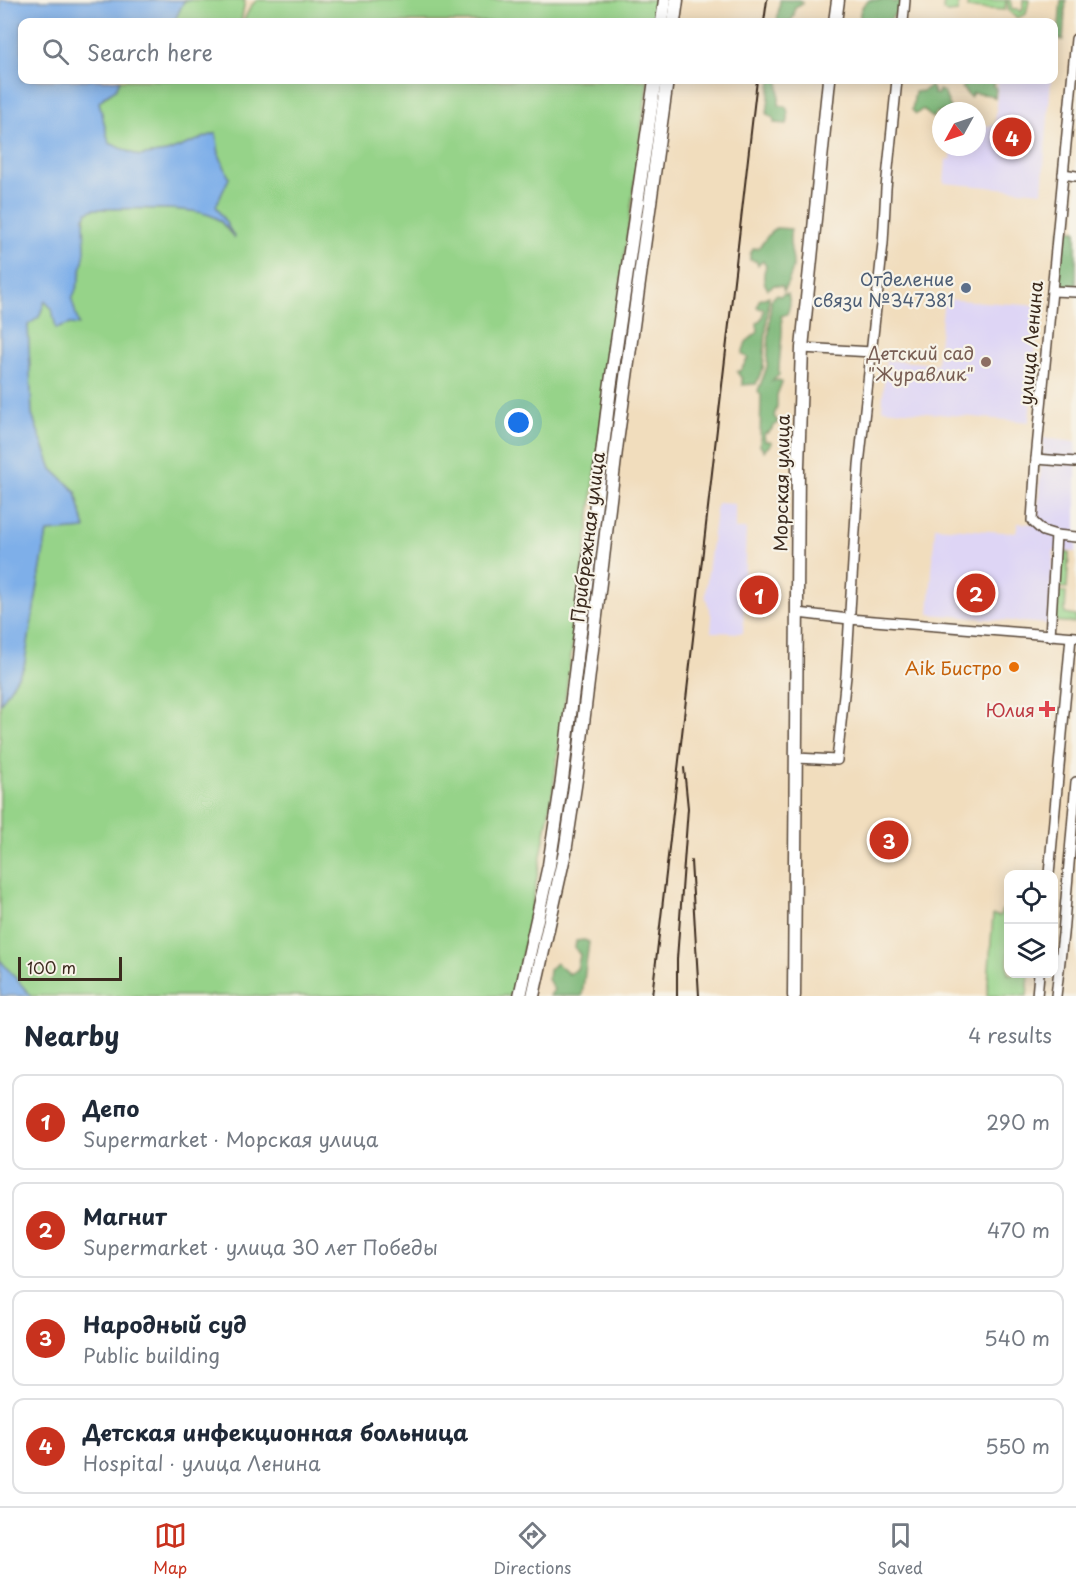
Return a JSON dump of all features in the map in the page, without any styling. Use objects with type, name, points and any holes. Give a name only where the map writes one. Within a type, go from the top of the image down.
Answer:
[{"type":"main road","points":[[663,18],[665,0]]},
{"type":"main road","points":[[675,18],[677,0]]},
{"type":"main road","points":[[836,18],[838,0]]},
{"type":"main road","name":"Прибрежная улица","points":[[520,996],[549,865],[562,780],[609,399],[653,84]]},
{"type":"main road","name":"Прибрежная улица","points":[[533,996],[569,830],[617,442],[666,84]]},
{"type":"main road","name":"Морская улица","points":[[794,996],[798,466],[802,348],[829,84]]},
{"type":"street","points":[[903,18],[905,0]]},
{"type":"street","name":"улица Ленина","points":[[1056,536],[1044,531],[1032,521],[1076,39]]},
{"type":"street","points":[[796,758],[837,760],[846,676],[859,465],[872,352],[897,84]]},
{"type":"street","points":[[1063,174],[1076,176]]},
{"type":"street","points":[[1052,291],[1076,292]]},
{"type":"street","points":[[802,348],[872,352]]},
{"type":"street","points":[[1036,459],[1076,462]]},
{"type":"street","points":[[1050,636],[1056,536],[1076,537]]},
{"type":"street","points":[[798,613],[1073,637],[1049,870]]},
{"type":"street","points":[[1056,996],[1076,782]]},
{"type":"street","points":[[1037,996],[1039,978]]},
{"type":"shaded area","points":[[998,84],[1051,84],[1042,192],[944,183],[946,159],[951,160],[951,156],[986,156],[986,126],[995,126]]},
{"type":"shaded area","name":"Детский сад \"Журавлик\"","points":[[944,299],[1039,306],[1029,422],[882,409],[886,360],[937,364]]},
{"type":"shaded area","points":[[1043,438],[1076,442],[1076,552],[1054,550],[1048,624],[929,614],[935,527],[1016,533],[1018,523],[1037,524]]},
{"type":"shaded area","points":[[717,503],[735,504],[735,529],[746,529],[743,633],[711,632],[712,618],[705,595]]},
{"type":"green space","points":[[245,0],[242,18],[176,18],[184,1]]},
{"type":"green space","points":[[257,0],[659,0],[657,18],[245,18]]},
{"type":"green space","points":[[780,0],[800,0],[803,3],[795,7],[793,18],[778,18]]},
{"type":"green space","points":[[870,0],[894,2],[901,0],[902,11],[892,18],[860,18],[864,4]]},
{"type":"green space","points":[[944,0],[958,0],[958,12],[947,13],[943,10]]},
{"type":"green space","points":[[968,0],[1006,0],[1005,10],[967,8]]},
{"type":"green space","points":[[1007,0],[1010,0],[1012,9],[1018,9],[1020,12],[1023,9],[1023,0],[1029,0],[1026,14],[1017,18],[1014,16],[1009,10]]},
{"type":"green space","points":[[1061,0],[1066,0],[1063,40],[1058,39]]},
{"type":"green space","points":[[118,84],[647,84],[553,790],[526,939],[512,996],[31,996],[0,960],[0,704],[24,667],[47,531],[85,528],[76,492],[52,469],[32,415],[28,325],[39,317],[45,301],[52,309],[72,300],[83,260],[84,222],[87,212],[94,209],[139,208],[192,211],[216,218],[232,235],[216,206],[229,178],[219,154],[216,133],[167,152],[139,156],[109,143],[99,102]]},
{"type":"green space","points":[[771,84],[779,84],[779,105],[787,109],[787,124],[774,123],[774,119],[767,114]]},
{"type":"green space","points":[[964,84],[994,84],[996,87],[995,98],[991,95],[973,93],[970,97],[962,88]]},
{"type":"green space","points":[[930,86],[934,94],[938,94],[939,90],[944,92],[948,102],[932,102],[932,118],[923,109],[916,114],[912,110],[915,92],[923,91]]},
{"type":"green space","points":[[776,228],[791,229],[793,267],[784,291],[782,286],[774,285],[768,289],[764,281],[766,266],[763,261],[758,265],[756,261],[750,260],[750,254],[754,248],[757,249]]},
{"type":"green space","points":[[1060,229],[1076,230],[1076,287],[1057,285]]},
{"type":"green space","points":[[788,294],[790,305],[787,314],[781,316],[779,375],[772,381],[782,382],[777,395],[774,416],[778,422],[764,434],[765,441],[772,443],[764,451],[760,446],[761,395],[758,391],[767,367],[771,300],[776,295]]},
{"type":"green space","points":[[769,296],[763,368],[756,384],[742,385],[742,379],[737,372],[741,370],[748,358],[742,354],[746,342],[758,332],[757,323],[762,318],[764,309],[757,308],[759,300]]},
{"type":"green space","points":[[1058,552],[1069,553],[1067,588],[1055,587]]},
{"type":"green space","points":[[1055,591],[1066,592],[1065,614],[1076,616],[1075,623],[1052,621]]},
{"type":"green space","points":[[1004,910],[1004,978],[1029,978],[1027,996],[987,996],[993,915],[1000,916]]},
{"type":"green space","points":[[576,941],[589,942],[582,996],[549,996],[554,990],[548,979],[549,970],[556,963],[569,974],[577,969],[580,955],[575,948]]},
{"type":"water","points":[[0,0],[191,0],[184,1],[176,18],[18,18],[18,84],[118,84],[116,89],[99,102],[109,143],[139,156],[167,152],[216,133],[219,154],[229,178],[216,206],[235,238],[219,220],[206,214],[175,209],[94,209],[87,212],[84,218],[85,252],[72,300],[79,325],[70,324],[56,329],[52,309],[45,301],[39,317],[28,325],[32,415],[52,469],[76,492],[85,529],[47,532],[24,667],[0,704]]},
{"type":"water","points":[[0,960],[31,996],[0,996]]},
{"type":"railway","points":[[765,18],[767,0]]},
{"type":"railway","points":[[652,996],[757,84]]},
{"type":"railway","points":[[677,996],[677,959],[688,808],[684,768]]},
{"type":"railway","points":[[691,861],[699,996]]},
{"type":"place","name":"Детская инфекционная больница","points":[[1012,137]]},
{"type":"place","name":"Отделение связи №347381","points":[[966,288]]},
{"type":"place","name":"Детский сад \"Журавлик\"","points":[[986,362]]},
{"type":"place","name":"Магнит","points":[[976,593]]},
{"type":"place","name":"Депо","points":[[759,595]]},
{"type":"place","name":"Aik Бистро","points":[[1014,667]]},
{"type":"place","name":"Юлия","points":[[1047,709]]},
{"type":"place","name":"Народный суд","points":[[889,840]]}]
